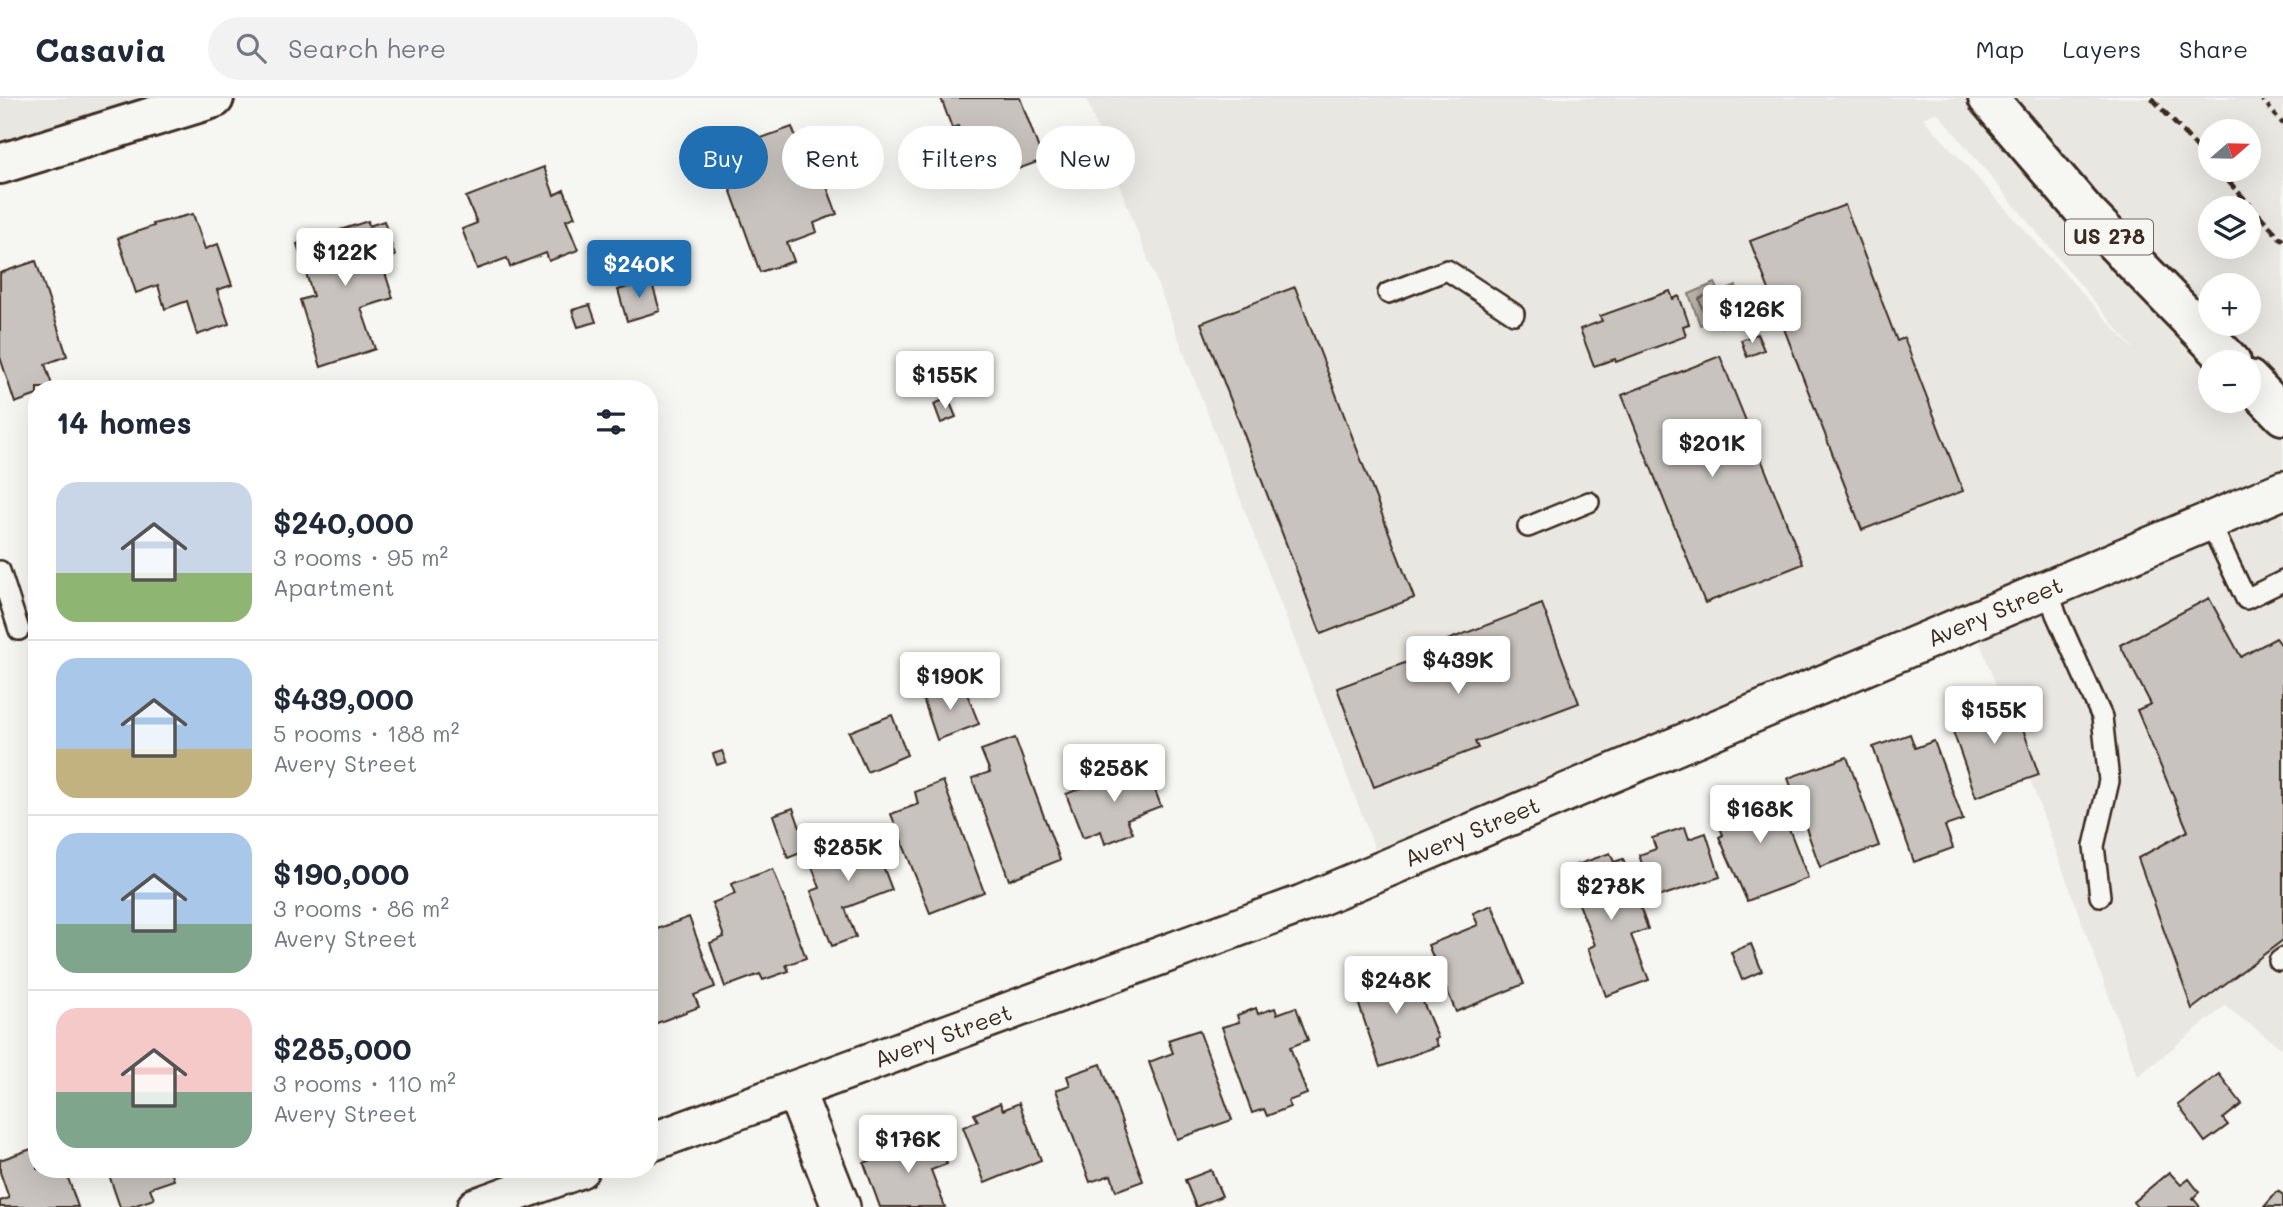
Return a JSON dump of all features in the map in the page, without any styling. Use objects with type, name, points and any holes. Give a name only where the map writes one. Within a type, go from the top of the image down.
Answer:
[{"type":"main road","points":[[0,164],[214,98]]},
{"type":"main road","name":"US 278","points":[[1988,98],[2087,214],[2219,350]]},
{"type":"main road","points":[[2261,392],[2283,415]]},
{"type":"street","name":"Avery Street","points":[[658,1140],[1302,904],[2283,490]]},
{"type":"street","points":[[795,1090],[841,1207]]},
{"type":"street","points":[[476,1207],[555,1178]]},
{"type":"lane","points":[[1388,293],[1447,270],[1514,314]]},
{"type":"lane","points":[[1528,527],[1589,502]]},
{"type":"lane","points":[[2209,521],[2246,598],[2283,581]]},
{"type":"lane","points":[[0,571],[19,630]]},
{"type":"lane","points":[[2048,589],[2056,614],[2102,717],[2109,781],[2094,846],[2100,896]]},
{"type":"path","points":[[2261,98],[2283,124]]},
{"type":"shaded area","points":[[0,98],[199,98],[0,167]]},
{"type":"shaded area","points":[[1086,98],[2283,98],[2283,1049],[2225,1006],[2138,1076],[1976,631],[1375,849],[1121,189],[1135,189],[1135,126],[1097,126]],"holes":[[[1937,112],[2133,348],[2133,349],[1923,118]]]},
{"type":"water","points":[[1715,283],[1720,293],[1736,286],[1747,317],[1721,327],[1718,318],[1700,325],[1689,294]]},
{"type":"building","points":[[941,98],[1020,98],[1036,141],[1036,162],[1022,168],[1022,126],[951,126]]},
{"type":"building","points":[[782,131],[782,189],[828,189],[837,214],[814,223],[817,232],[787,243],[794,261],[760,272],[730,189],[768,189],[768,136]]},
{"type":"building","points":[[544,167],[554,195],[564,190],[575,217],[566,220],[578,250],[549,261],[546,253],[510,267],[507,258],[477,269],[462,229],[477,223],[466,197]]},
{"type":"building","points":[[1845,205],[1897,341],[1904,338],[1963,491],[1862,530],[1750,241]]},
{"type":"building","points":[[193,214],[205,249],[218,244],[232,285],[217,290],[229,324],[197,335],[187,301],[165,309],[158,285],[136,293],[118,238],[154,226],[153,224]]},
{"type":"building","points":[[368,221],[369,226],[384,221],[395,256],[381,260],[393,298],[361,308],[375,349],[321,367],[300,300],[313,296],[297,244]]},
{"type":"building","points":[[36,261],[67,356],[45,364],[50,380],[28,380],[28,398],[15,403],[0,357],[0,273]]},
{"type":"building","points":[[651,280],[660,311],[627,321],[618,290]]},
{"type":"building","points":[[1295,287],[1414,598],[1321,634],[1201,323]]},
{"type":"building","points":[[1670,291],[1673,299],[1679,296],[1689,324],[1683,326],[1686,336],[1616,362],[1615,359],[1594,366],[1580,329],[1602,321],[1600,316]]},
{"type":"building","points":[[590,305],[596,322],[578,327],[572,310]]},
{"type":"building","points":[[1757,334],[1764,350],[1747,357],[1741,340]]},
{"type":"building","points":[[1720,356],[1803,564],[1705,603],[1622,395]]},
{"type":"building","points":[[948,398],[956,417],[941,423],[934,404]]},
{"type":"building","points":[[2209,598],[2241,657],[2276,638],[2283,647],[2283,940],[2192,1009],[2138,858],[2188,831],[2137,710],[2151,704],[2120,645]]},
{"type":"building","points":[[1542,604],[1579,703],[1475,742],[1478,748],[1374,787],[1337,688],[1440,650],[1437,644]]},
{"type":"building","points":[[963,684],[979,724],[937,740],[923,698]]},
{"type":"building","points":[[1987,698],[1990,706],[2012,698],[2039,775],[1976,797],[1949,720],[1971,713],[1968,705]]},
{"type":"building","points":[[892,715],[907,755],[867,772],[849,732]]},
{"type":"building","points":[[1910,734],[1915,748],[1934,741],[1963,820],[1945,826],[1953,848],[1914,862],[1873,747]]},
{"type":"building","points":[[1015,738],[1060,860],[1009,880],[972,778],[990,772],[981,750]]},
{"type":"building","points":[[722,751],[726,762],[717,765],[713,754]]},
{"type":"building","points":[[1847,757],[1879,846],[1820,867],[1788,778]]},
{"type":"building","points":[[1145,764],[1161,806],[1127,819],[1133,833],[1105,844],[1101,831],[1083,838],[1066,794]]},
{"type":"building","points":[[943,781],[984,892],[930,913],[891,814],[918,804],[915,792]]},
{"type":"building","points":[[1773,787],[1808,878],[1747,901],[1719,837],[1723,835],[1715,815],[1732,809],[1730,804]]},
{"type":"building","points":[[793,808],[808,850],[788,858],[773,815]]},
{"type":"building","points":[[1685,827],[1689,839],[1706,833],[1720,877],[1654,898],[1639,855],[1656,849],[1652,838]]},
{"type":"building","points":[[869,829],[892,890],[845,908],[856,937],[832,946],[811,891],[820,888],[812,867],[839,857],[833,842]]},
{"type":"building","points":[[1610,853],[1614,862],[1623,859],[1648,929],[1631,935],[1649,980],[1606,996],[1588,948],[1595,945],[1570,881],[1579,878],[1574,866]]},
{"type":"building","points":[[773,869],[806,958],[786,965],[789,971],[763,980],[760,974],[725,987],[710,943],[724,937],[712,903],[735,894],[731,884]]},
{"type":"building","points":[[1492,905],[1524,984],[1456,1012],[1428,945],[1478,925],[1473,913]]},
{"type":"building","points":[[689,917],[715,987],[694,995],[699,1007],[658,1023],[658,929]]},
{"type":"building","points":[[1751,944],[1762,971],[1742,980],[1731,952]]},
{"type":"building","points":[[1407,964],[1438,1038],[1435,1039],[1438,1046],[1380,1067],[1354,990],[1373,983],[1371,978]]},
{"type":"building","points":[[1296,1007],[1308,1040],[1290,1047],[1307,1094],[1288,1101],[1290,1107],[1267,1116],[1264,1109],[1252,1113],[1222,1027],[1239,1022],[1237,1015],[1256,1008],[1258,1014],[1275,1008],[1277,1014]]},
{"type":"building","points":[[1199,1030],[1232,1120],[1177,1139],[1149,1062],[1173,1053],[1168,1040]]},
{"type":"building","points":[[1101,1064],[1143,1181],[1116,1191],[1111,1175],[1090,1182],[1056,1090],[1070,1085],[1067,1076]]},
{"type":"building","points":[[2219,1074],[2242,1104],[2223,1119],[2228,1125],[2205,1142],[2178,1105]]},
{"type":"building","points":[[1000,1103],[1003,1110],[1019,1103],[1041,1160],[985,1183],[963,1127],[978,1121],[974,1114]]},
{"type":"building","points":[[936,1136],[947,1164],[931,1170],[945,1207],[880,1207],[864,1163],[884,1155],[882,1150],[905,1142],[906,1147]]},
{"type":"building","points":[[28,1150],[28,1178],[68,1178],[78,1207],[0,1207],[0,1201],[9,1198],[0,1172],[0,1160]]},
{"type":"building","points":[[1211,1170],[1222,1196],[1196,1207],[1185,1180]]},
{"type":"building","points":[[2169,1172],[2181,1185],[2189,1179],[2199,1192],[2193,1198],[2200,1207],[2137,1207],[2133,1202]]},
{"type":"building","points":[[110,1178],[173,1178],[174,1180],[150,1188],[154,1199],[130,1207],[120,1207]]},
{"type":"building","points":[[2278,1191],[2283,1195],[2283,1207],[2264,1207]]},
{"type":"railway","points":[[2152,98],[2198,149]]},
{"type":"railway","points":[[2229,182],[2283,241]]}]
